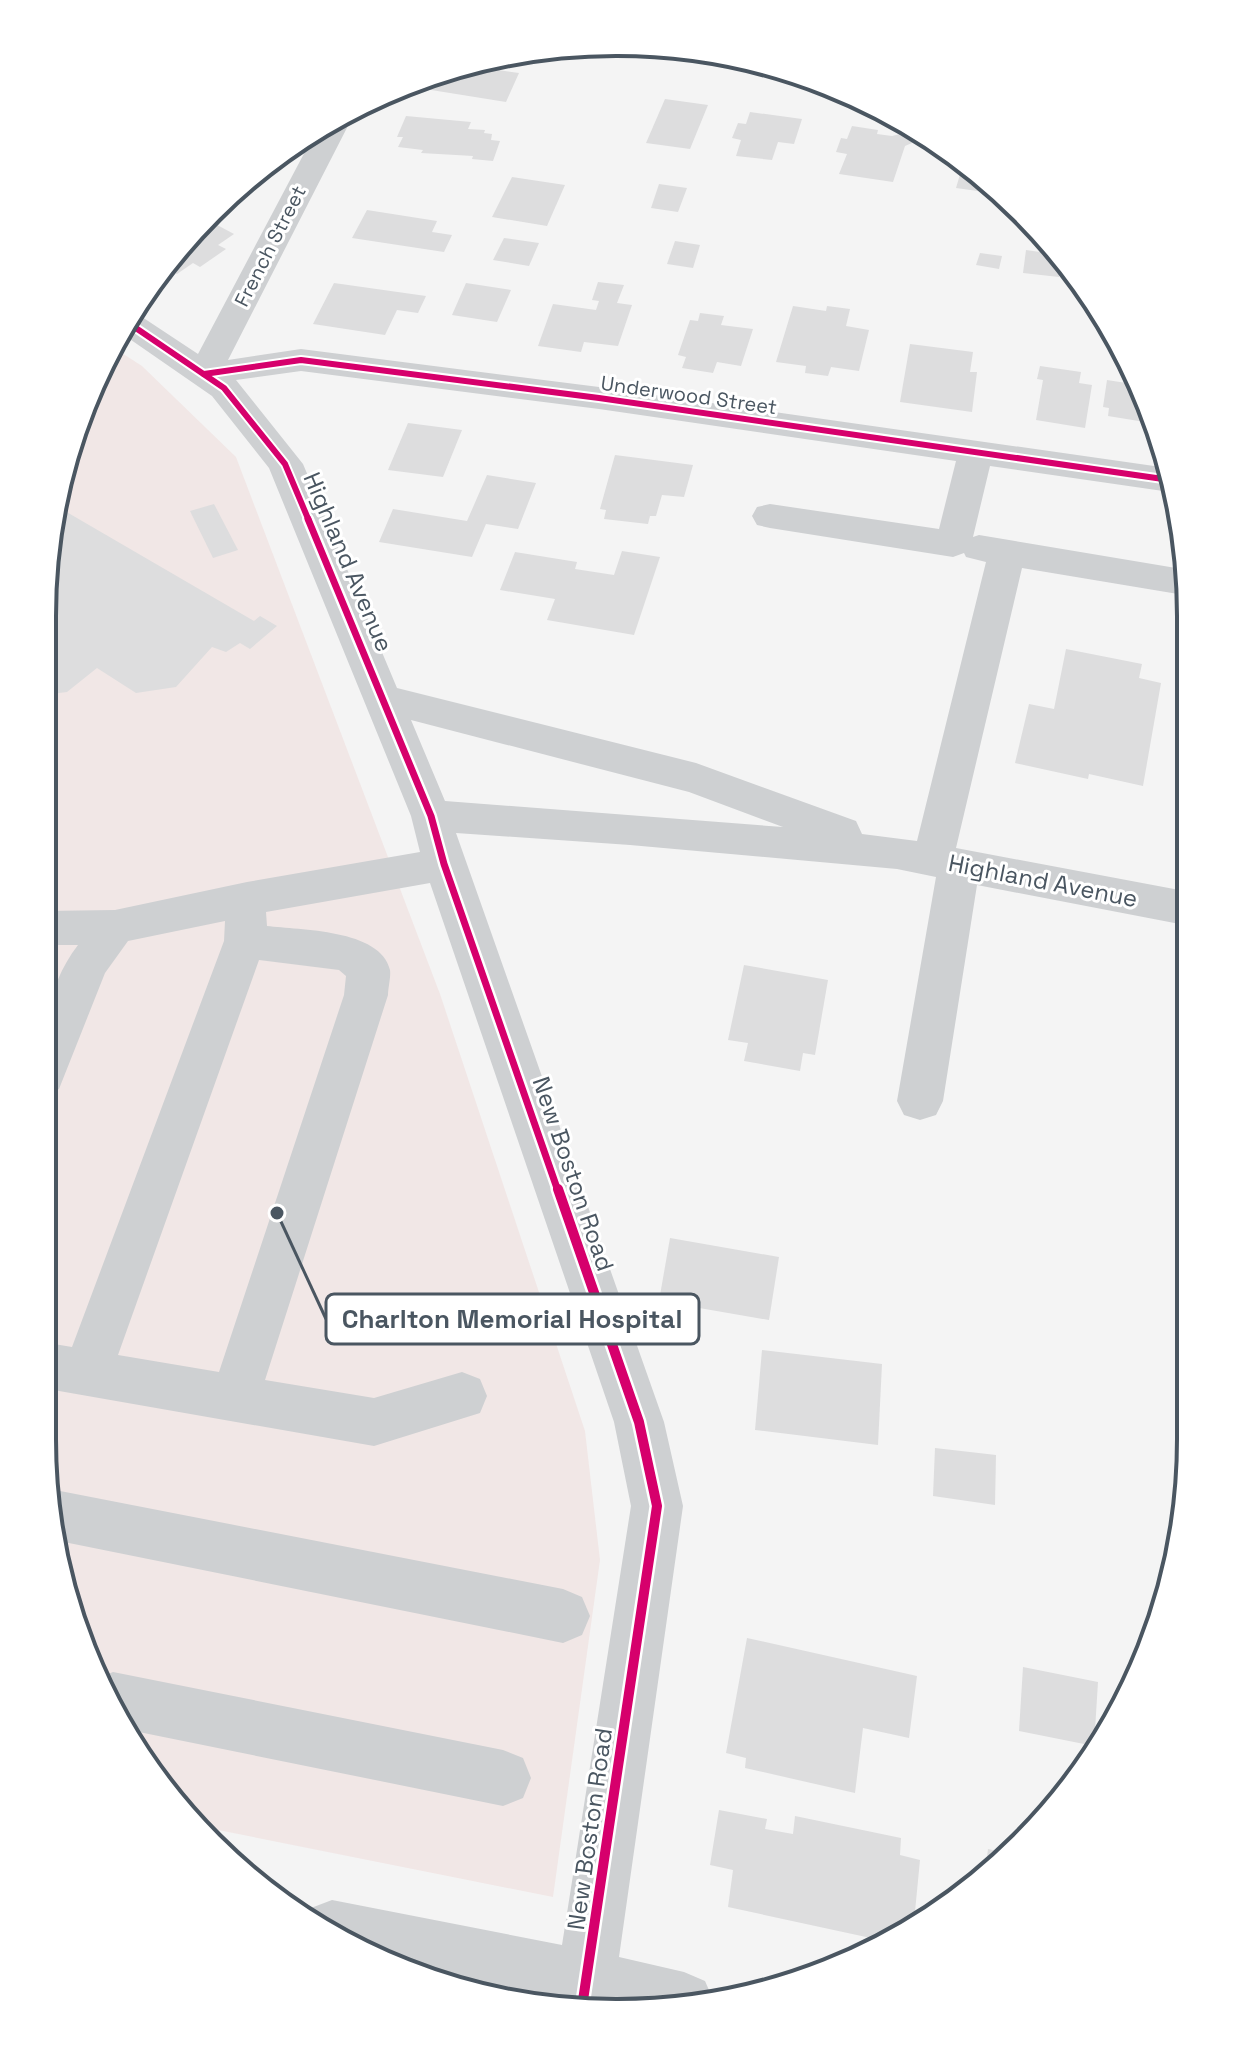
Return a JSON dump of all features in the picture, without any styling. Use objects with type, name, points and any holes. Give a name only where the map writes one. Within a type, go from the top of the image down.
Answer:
[{"type":"street","name":"French Street","points":[[204,374],[328,136]]},
{"type":"street","name":"Highland Avenue","points":[[136,328],[224,388],[285,464],[359,637],[381,698],[696,778],[929,859]]},
{"type":"street","name":"Underwood Street","points":[[204,374],[301,360],[1160,479]]},
{"type":"street","points":[[953,544],[976,452]]},
{"type":"street","points":[[770,516],[1176,581]]},
{"type":"street","points":[[920,1101],[929,859],[1007,553]]},
{"type":"street","name":"New Boston Road","points":[[381,698],[431,816],[444,864],[639,1422],[657,1506],[585,1993]]},
{"type":"street","name":"Highland Avenue","points":[[431,816],[630,829],[929,859],[1177,907]]},
{"type":"street","points":[[56,928],[246,920],[444,864]]},
{"type":"street","points":[[246,920],[65,1368],[374,1422],[462,1396]]},
{"type":"street","points":[[235,1397],[366,995],[368,970],[350,954],[246,920]]},
{"type":"street","points":[[56,1043],[87,965],[115,927]]},
{"type":"street","points":[[62,1516],[563,1616]]},
{"type":"street","points":[[122,1701],[503,1778]]},
{"type":"street","points":[[359,1936],[585,1993],[643,1998]]},
{"type":"shaded area","points":[[122,353],[142,366],[236,457],[440,994],[585,1431],[600,1560],[553,1897],[215,1829],[172,1780],[131,1719],[99,1653],[75,1584],[61,1512],[56,1438],[57,580],[75,471],[99,402]]},
{"type":"building","points":[[495,70],[519,73],[506,102],[427,89]]},
{"type":"building","points":[[665,99],[708,105],[690,149],[646,143]]},
{"type":"building","points":[[750,112],[802,119],[794,144],[778,142],[772,160],[736,156],[741,140],[732,138],[738,123],[746,124]]},
{"type":"building","points":[[406,116],[471,122],[468,129],[485,130],[484,133],[492,134],[491,140],[500,141],[493,161],[472,159],[473,156],[421,153],[423,150],[398,147],[403,137],[397,137]]},
{"type":"building","points":[[852,126],[878,130],[877,134],[901,134],[912,140],[905,146],[893,182],[839,174],[847,154],[836,152],[841,138],[847,139]]},
{"type":"building","points":[[960,174],[982,192],[956,188]]},
{"type":"building","points":[[512,177],[565,185],[547,226],[492,217]]},
{"type":"building","points":[[659,184],[687,188],[678,212],[651,208]]},
{"type":"building","points":[[367,210],[437,221],[432,232],[452,235],[444,252],[352,238]]},
{"type":"building","points":[[216,224],[234,234],[218,245],[226,249],[200,267],[193,263],[177,274],[174,272]]},
{"type":"building","points":[[504,238],[539,243],[529,266],[493,260]]},
{"type":"building","points":[[675,241],[700,245],[693,268],[667,264]]},
{"type":"building","points":[[1026,250],[1042,252],[1059,273],[1059,277],[1023,273]]},
{"type":"building","points":[[980,253],[1002,256],[999,269],[976,265]]},
{"type":"building","points":[[598,282],[624,285],[617,303],[632,305],[618,346],[584,342],[581,352],[538,346],[553,304],[596,310],[599,301],[592,300]]},
{"type":"building","points":[[334,283],[426,296],[418,313],[397,310],[385,335],[313,324]]},
{"type":"building","points":[[466,283],[511,290],[497,322],[452,315]]},
{"type":"building","points":[[793,306],[826,311],[827,306],[850,309],[846,326],[869,330],[859,371],[831,367],[828,376],[805,373],[806,366],[776,362]]},
{"type":"building","points":[[700,313],[724,316],[721,325],[753,329],[741,366],[717,362],[713,373],[682,368],[686,357],[678,355],[690,320],[698,321]]},
{"type":"building","points":[[910,344],[973,352],[970,372],[977,372],[972,412],[900,402]]},
{"type":"building","points":[[1040,366],[1081,372],[1079,383],[1092,385],[1085,428],[1036,420],[1043,380],[1037,379]]},
{"type":"building","points":[[1107,380],[1125,383],[1141,421],[1108,416],[1109,408],[1103,407]]},
{"type":"building","points":[[408,423],[462,430],[443,477],[388,470]]},
{"type":"building","points":[[615,455],[693,465],[684,497],[662,495],[656,516],[650,516],[648,524],[604,519],[606,510],[600,509]]},
{"type":"building","points":[[487,475],[536,483],[518,529],[486,524],[472,557],[379,542],[393,509],[467,521]]},
{"type":"building","points":[[214,504],[238,550],[213,558],[190,511]]},
{"type":"building","points":[[66,512],[254,621],[260,616],[277,626],[250,649],[240,643],[226,652],[212,647],[176,687],[136,693],[97,668],[67,692],[56,693],[57,580]]},
{"type":"building","points":[[622,551],[660,557],[634,635],[547,620],[555,599],[500,590],[515,552],[577,562],[575,569],[614,575]]},
{"type":"building","points":[[1066,649],[1142,664],[1139,678],[1161,683],[1143,786],[1089,774],[1088,779],[1015,763],[1029,704],[1054,709]]},
{"type":"building","points":[[744,965],[828,980],[815,1055],[803,1053],[800,1071],[744,1061],[748,1043],[728,1040]]},
{"type":"building","points":[[670,1238],[779,1257],[769,1320],[659,1301]]},
{"type":"building","points":[[762,1350],[882,1364],[878,1445],[755,1430]]},
{"type":"building","points":[[935,1448],[996,1455],[995,1505],[933,1496]]},
{"type":"building","points":[[747,1638],[917,1676],[909,1738],[863,1728],[855,1793],[745,1768],[746,1758],[726,1753]]},
{"type":"building","points":[[1023,1667],[1098,1682],[1095,1730],[1086,1744],[1019,1731]]},
{"type":"building","points":[[719,1810],[767,1819],[765,1829],[793,1834],[795,1816],[901,1838],[900,1855],[920,1860],[915,1913],[870,1938],[728,1907],[733,1870],[710,1865]]},
{"type":"building","points":[[988,1849],[996,1851],[987,1859]]},
{"type":"cycle path","points":[[136,328],[224,388],[285,464],[431,816],[444,864],[639,1422],[657,1506],[583,1998]]},
{"type":"cycle path","points":[[204,374],[301,360],[599,398],[1160,479]]},
{"type":"place","name":"Charlton Memorial Hospital","points":[[277,1213]]}]
